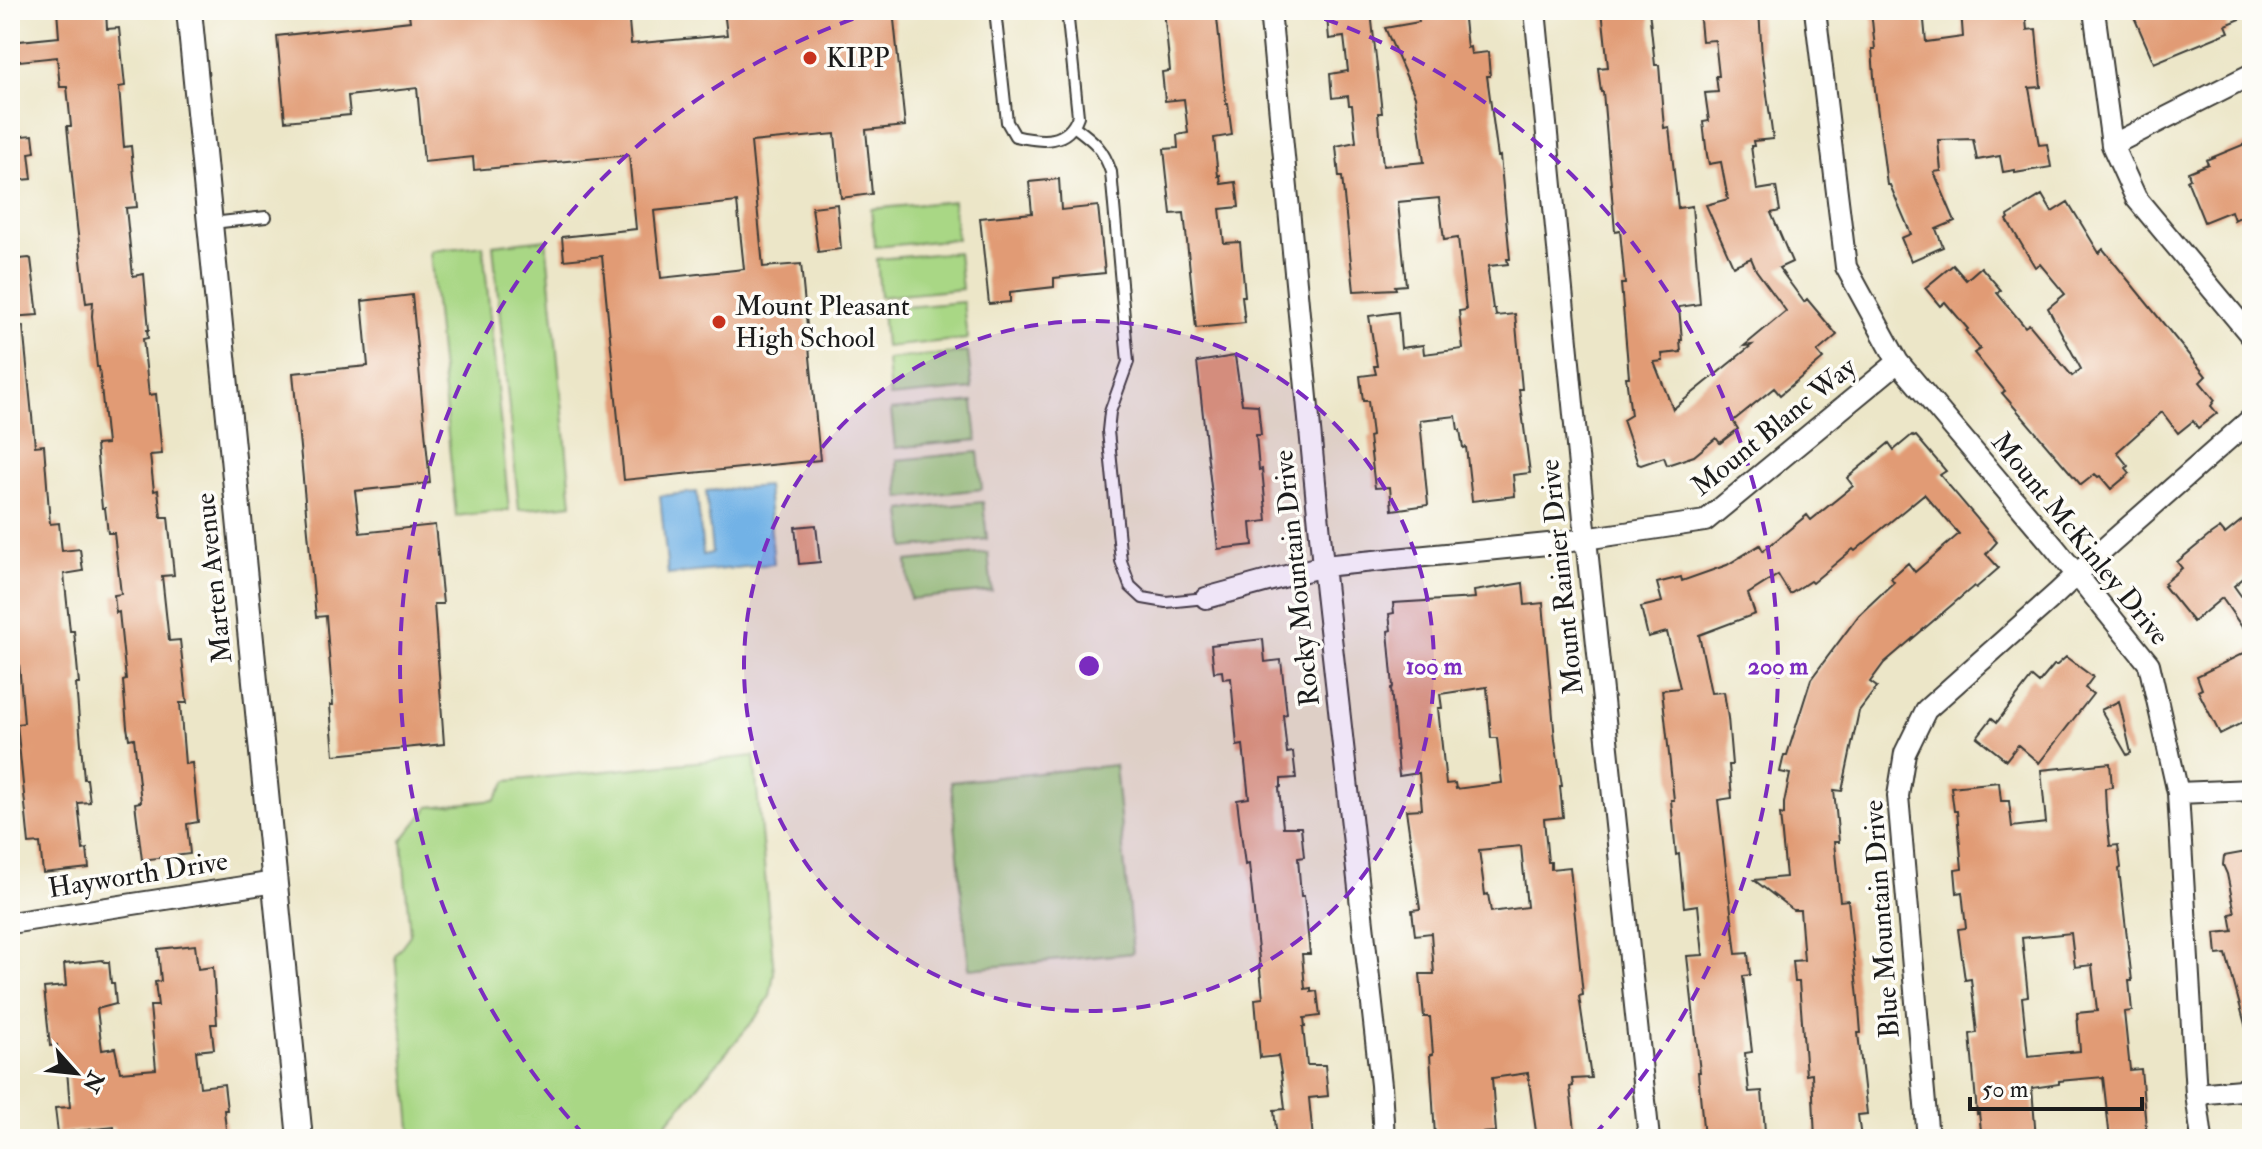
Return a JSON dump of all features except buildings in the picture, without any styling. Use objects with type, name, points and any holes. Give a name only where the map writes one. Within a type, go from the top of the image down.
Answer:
[{"type":"street","name":"Marten Avenue","points":[[189,10],[300,1139]]},
{"type":"street","name":"Rocky Mountain Drive","points":[[1270,10],[1323,566],[1381,1085],[1384,1139]]},
{"type":"street","name":"Mount Rainier Drive","points":[[1535,10],[1586,539],[1649,1139]]},
{"type":"street","name":"Mount McKinley Drive","points":[[1815,10],[1846,267],[1898,362],[2149,664],[2178,793],[2196,1094],[2202,1139]]},
{"type":"street","points":[[2094,10],[2112,145],[2136,198],[2252,337]]},
{"type":"street","points":[[2112,145],[2252,74]]},
{"type":"street","name":"Mount Blanc Way","points":[[1206,598],[1323,566],[1586,539],[1705,521],[1898,362]]},
{"type":"street","name":"Blue Mountain Drive","points":[[1928,1139],[1898,796],[1905,753],[1926,710],[2252,418]]},
{"type":"street","points":[[2178,793],[2252,790]]},
{"type":"street","name":"Hayworth Drive","points":[[10,923],[275,882]]},
{"type":"street","points":[[2196,1094],[2252,1089]]},
{"type":"lane","points":[[995,10],[1007,122],[1015,136],[1036,141],[1066,136],[1075,127],[1078,116],[1067,10]]},
{"type":"lane","points":[[1075,127],[1098,145],[1111,172],[1128,362],[1110,412],[1108,431],[1121,561],[1130,586],[1143,598],[1166,602],[1206,598]]},
{"type":"lane","points":[[210,223],[266,217]]},
{"type":"green space","points":[[953,201],[957,239],[875,247],[871,209]]},
{"type":"green space","points":[[546,239],[572,504],[519,510],[493,245]]},
{"type":"green space","points":[[483,245],[509,510],[456,516],[430,251]]},
{"type":"green space","points":[[958,252],[962,289],[880,297],[877,259]]},
{"type":"green space","points":[[963,302],[967,339],[885,347],[882,309]]},
{"type":"green space","points":[[968,352],[972,389],[890,397],[887,359]]},
{"type":"green space","points":[[973,402],[977,440],[895,448],[891,410]]},
{"type":"green space","points":[[978,452],[982,489],[900,498],[897,460]]},
{"type":"green space","points":[[983,502],[987,539],[905,548],[902,510]]},
{"type":"green space","points":[[988,553],[992,591],[910,599],[907,561]]},
{"type":"green space","points":[[754,756],[774,973],[770,996],[759,1014],[665,1125],[649,1139],[412,1139],[395,955],[410,935],[402,840],[429,807],[495,800],[507,781]]},
{"type":"green space","points":[[1115,765],[1133,953],[969,969],[951,782]]},
{"type":"water","points":[[767,486],[774,564],[668,575],[660,496],[697,492],[703,555],[712,553],[706,491]]},
{"type":"place","name":"KIPP","points":[[810,58]]},
{"type":"place","name":"Mount Pleasant High School","points":[[719,322]]}]
